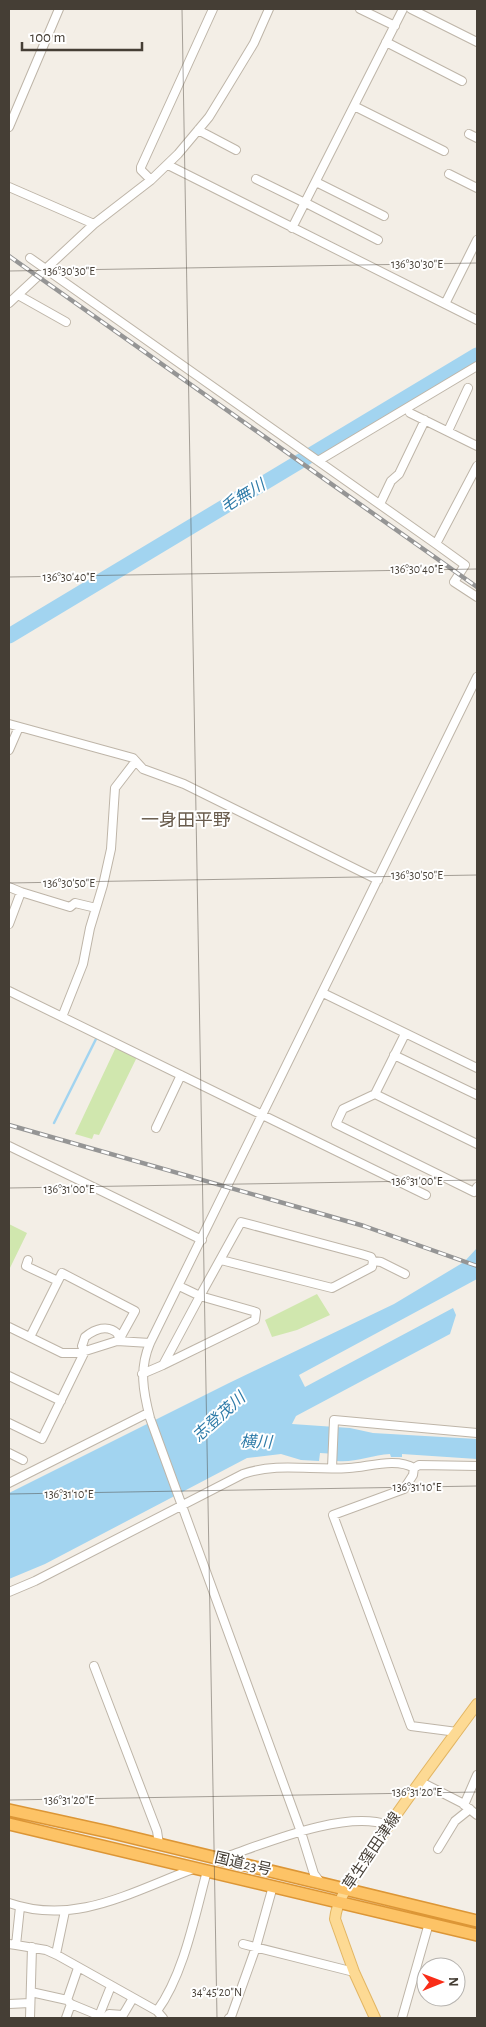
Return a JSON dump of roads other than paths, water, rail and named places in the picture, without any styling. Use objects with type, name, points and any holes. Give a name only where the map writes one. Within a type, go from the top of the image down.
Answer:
[{"type":"highway","name":"国道23号","points":[[9,1810],[320,1882],[477,1921]]},
{"type":"highway","name":"国道23号","points":[[9,1824],[477,1935]]},
{"type":"main road","name":"草生窪田津線","points":[[339,1902],[388,1826],[477,1704]]},
{"type":"main road","points":[[339,1902],[335,1919],[354,1972],[375,2018]]},
{"type":"street","points":[[9,126],[59,9]]},
{"type":"street","points":[[151,180],[141,170],[141,167],[213,9]]},
{"type":"street","points":[[9,303],[94,224],[168,165],[198,130],[254,43],[269,9]]},
{"type":"street","points":[[360,9],[395,26]]},
{"type":"street","points":[[292,228],[403,9]]},
{"type":"street","points":[[411,9],[477,42]]},
{"type":"street","points":[[386,42],[462,81]]},
{"type":"street","points":[[354,106],[444,150]]},
{"type":"street","points":[[198,130],[236,150]]},
{"type":"street","points":[[469,134],[477,138]]},
{"type":"street","points":[[168,165],[477,320]]},
{"type":"street","points":[[449,174],[477,188]]},
{"type":"street","points":[[256,179],[378,240]]},
{"type":"street","points":[[316,182],[384,216]]},
{"type":"street","points":[[9,187],[94,224]]},
{"type":"street","points":[[445,304],[477,240]]},
{"type":"street","points":[[30,258],[465,565],[454,582],[477,597]]},
{"type":"street","points":[[18,295],[66,322]]},
{"type":"street","points":[[318,460],[477,366]]},
{"type":"street","points":[[448,431],[468,388]]},
{"type":"street","points":[[410,413],[477,446]]},
{"type":"street","points":[[380,504],[391,481],[399,474],[425,420]]},
{"type":"street","points":[[436,544],[477,466]]},
{"type":"street","points":[[320,1882],[314,1874],[301,1832],[149,1416],[142,1374],[145,1356],[150,1343],[477,677]]},
{"type":"street","points":[[9,724],[133,758],[143,769],[184,784],[378,880]]},
{"type":"street","points":[[9,750],[19,727]]},
{"type":"street","points":[[62,1017],[83,964],[111,849],[115,788],[135,762]]},
{"type":"street","points":[[9,887],[70,906],[75,902],[96,908]]},
{"type":"street","points":[[9,924],[21,892]]},
{"type":"street","points":[[9,991],[426,1196]]},
{"type":"street","points":[[323,992],[477,1068]]},
{"type":"street","points":[[405,1034],[375,1094],[343,1108],[336,1124],[474,1192],[477,1187]]},
{"type":"street","points":[[394,1054],[477,1095]]},
{"type":"street","points":[[156,1128],[181,1075]]},
{"type":"street","points":[[375,1094],[477,1144]]},
{"type":"street","points":[[9,1146],[202,1240]]},
{"type":"street","points":[[163,1365],[241,1222],[371,1257],[373,1261],[381,1262],[406,1274]]},
{"type":"street","points":[[28,1260],[26,1266],[58,1280]]},
{"type":"street","points":[[221,1260],[332,1288],[372,1267],[373,1261]]},
{"type":"street","points":[[28,1277],[32,1269]]},
{"type":"street","points":[[30,1337],[62,1274],[135,1311],[119,1340]]},
{"type":"street","points":[[142,1374],[255,1320],[256,1312],[200,1296],[179,1286]]},
{"type":"street","points":[[9,1327],[62,1353],[71,1354],[85,1351],[119,1340],[150,1343]]},
{"type":"street","points":[[9,1423],[42,1439],[85,1351],[83,1341],[85,1337],[97,1330],[115,1331],[119,1340]]},
{"type":"street","points":[[9,1376],[61,1401]]},
{"type":"street","points":[[9,1483],[149,1416]]},
{"type":"street","points":[[332,1468],[334,1420],[477,1433]]},
{"type":"street","points":[[9,1453],[23,1460]]},
{"type":"street","points":[[9,1592],[35,1581],[180,1504],[259,1468],[349,1468],[389,1464],[409,1465],[414,1468]]},
{"type":"street","points":[[414,1468],[419,1465],[477,1466]]},
{"type":"street","points":[[414,1468],[413,1475],[404,1489],[333,1514],[411,1726],[457,1732]]},
{"type":"street","points":[[94,1666],[157,1831],[158,1844]]},
{"type":"street","points":[[438,1849],[455,1821],[467,1807],[477,1775]]},
{"type":"street","points":[[421,1782],[467,1807],[477,1815]]},
{"type":"street","points":[[231,1855],[301,1832],[355,1821],[375,1821],[388,1826]]},
{"type":"street","points":[[9,1902],[46,1912],[87,1909],[195,1868]]},
{"type":"street","points":[[158,2011],[172,1985],[182,1958],[207,1871]]},
{"type":"street","points":[[232,2018],[256,1947],[273,1886]]},
{"type":"street","points":[[20,1906],[12,1945],[32,1947],[56,1954],[158,2011],[164,2018]]},
{"type":"street","points":[[56,1954],[65,1912]]},
{"type":"street","points":[[402,2018],[429,1923]]},
{"type":"street","points":[[243,1944],[354,1972]]},
{"type":"street","points":[[30,2018],[32,1947]]},
{"type":"street","points":[[66,2018],[78,1968]]},
{"type":"street","points":[[103,2017],[111,1986]]},
{"type":"street","points":[[30,1992],[69,2002],[103,2017]]},
{"type":"street","points":[[103,2017],[109,2014],[123,2015],[133,1998]]},
{"type":"street","points":[[9,2005],[30,2003]]},
{"type":"water","points":[[477,1248],[477,1279],[299,1375],[305,1387],[453,1308],[456,1315],[450,1334],[296,1416],[292,1424],[350,1428],[373,1433],[477,1439],[477,1459],[402,1454],[402,1457],[391,1457],[390,1454],[337,1461],[337,1454],[320,1453],[319,1461],[301,1460],[281,1454],[247,1458],[45,1564],[9,1579],[9,1493],[229,1383],[394,1304],[464,1262]]},
{"type":"waterway","name":"毛無川","points":[[9,636],[477,355]]},
{"type":"waterway","points":[[54,1123],[96,1039]]},
{"type":"railway","points":[[9,256],[477,587]]},
{"type":"railway","points":[[9,1125],[364,1226],[477,1266]]},
{"type":"district","name":"一身田平野","points":[[186,821]]},
{"type":"water label","name":"志登茂川","points":[[219,1417]]},
{"type":"water label","name":"横川","points":[[256,1442]]}]
